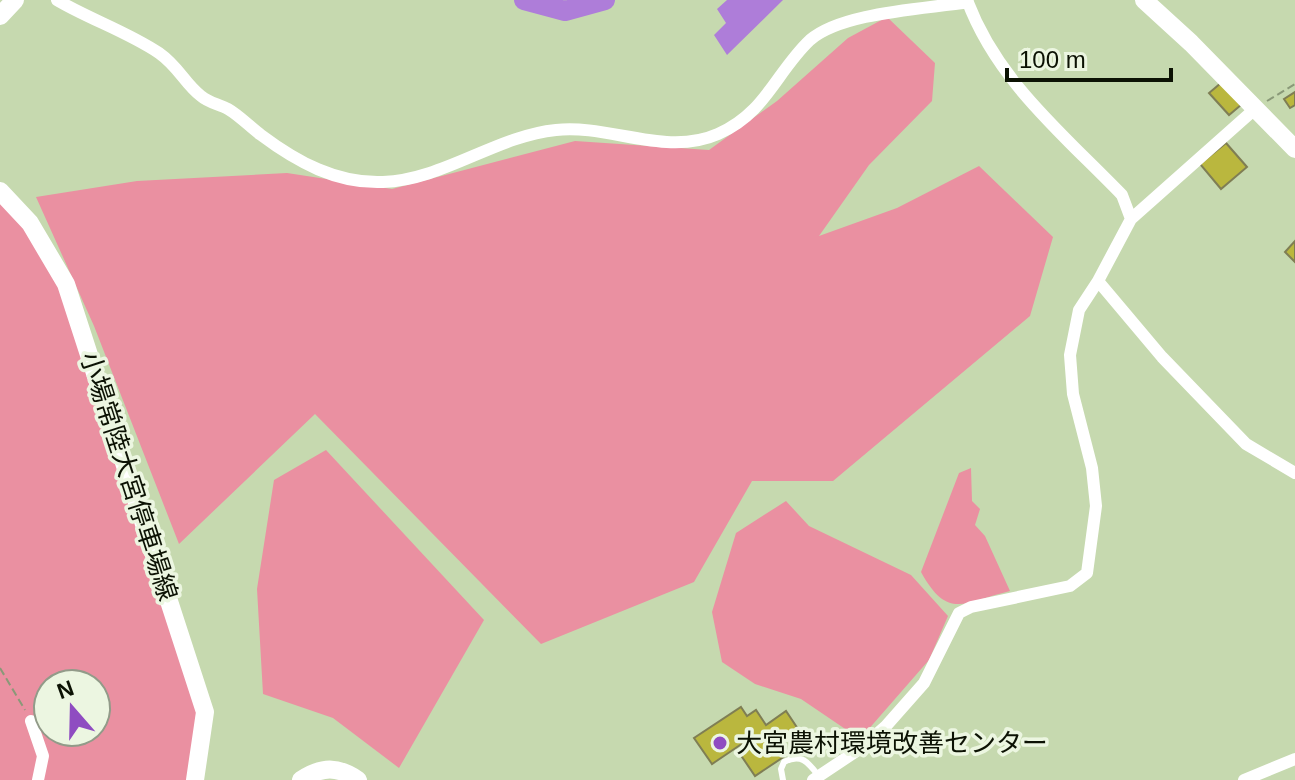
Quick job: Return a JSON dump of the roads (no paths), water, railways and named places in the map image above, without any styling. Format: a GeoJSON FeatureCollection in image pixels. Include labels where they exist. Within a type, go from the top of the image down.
{"type":"FeatureCollection","features":[{"type":"Feature","properties":{"kind":"main road"},"geometry":{"type":"LineString","coordinates":[[0,16],[15,0]]}},
{"type":"Feature","properties":{"kind":"main road"},"geometry":{"type":"LineString","coordinates":[[1144,0],[1295,149]]}},
{"type":"Feature","properties":{"kind":"main road","name":"小場常陸大宮停車場線"},"geometry":{"type":"LineString","coordinates":[[0,191],[30,223],[66,284],[205,712],[195,780]]}},
{"type":"Feature","properties":{"kind":"main road"},"geometry":{"type":"LineString","coordinates":[[301,780],[329,768],[342,769],[358,780]]}},
{"type":"Feature","properties":{"kind":"street"},"geometry":{"type":"LineString","coordinates":[[57,0],[156,51],[181,70],[199,95],[228,109],[287,155],[314,169],[354,180],[384,182],[416,177],[523,137],[558,129],[665,142],[718,134],[754,112],[810,41],[827,29],[858,20],[968,1],[986,45],[1003,71],[1122,195],[1131,219]]}},
{"type":"Feature","properties":{"kind":"street"},"geometry":{"type":"LineString","coordinates":[[815,778],[874,738],[924,683],[959,613],[971,607],[1070,586],[1087,573],[1096,506],[1092,468],[1073,394],[1070,355],[1079,310],[1131,219],[1256,108]]}},
{"type":"Feature","properties":{"kind":"street"},"geometry":{"type":"LineString","coordinates":[[1098,281],[1162,357],[1246,444],[1295,473]]}},
{"type":"Feature","properties":{"kind":"street"},"geometry":{"type":"LineString","coordinates":[[31,721],[43,756],[38,780]]}},
{"type":"Feature","properties":{"kind":"street"},"geometry":{"type":"LineString","coordinates":[[1244,780],[1295,759]]}},
{"type":"Feature","properties":{"kind":"lane"},"geometry":{"type":"LineString","coordinates":[[783,780],[781,769],[784,762],[795,758],[808,762],[815,778]]}},
{"type":"Feature","properties":{"kind":"waterway"},"geometry":{"type":"LineString","coordinates":[[524,0],[565,11],[605,0]]}},
{"type":"Feature","properties":{"kind":"place","name":"大宮農村環境改善センター"},"geometry":{"type":"Point","coordinates":[720,743]}}]}
